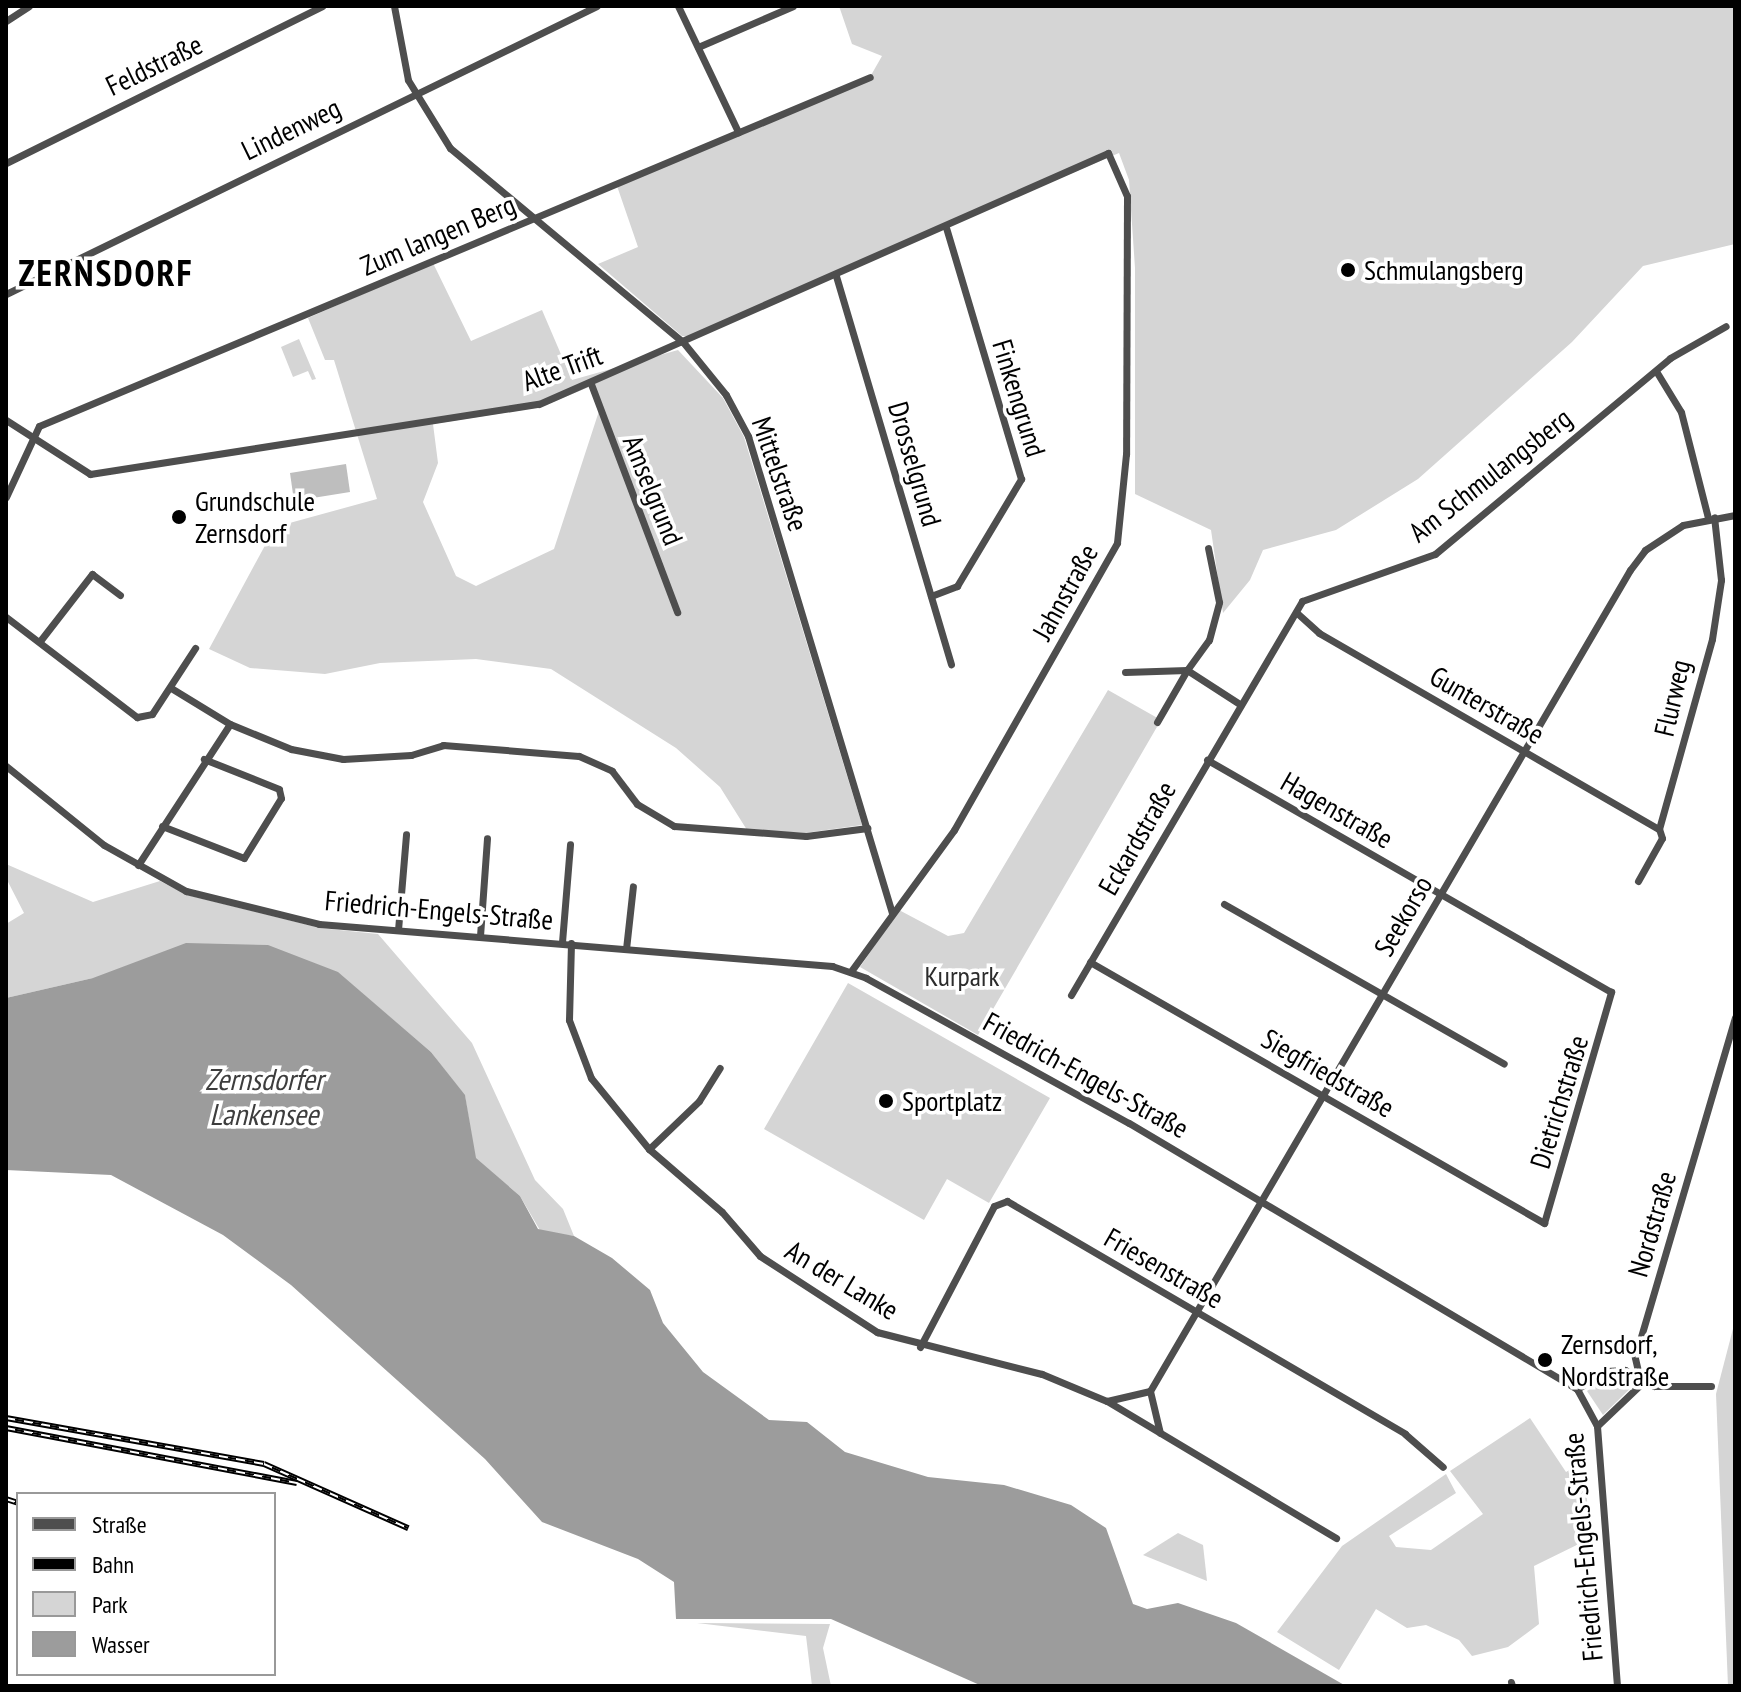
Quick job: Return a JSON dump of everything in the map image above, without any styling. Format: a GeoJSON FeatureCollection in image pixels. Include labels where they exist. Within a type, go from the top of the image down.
{"type":"FeatureCollection","features":[{"type":"Feature","properties":{"kind":"street"},"geometry":{"type":"LineString","coordinates":[[6,21],[29,6]]}},
{"type":"Feature","properties":{"kind":"street","name":"Feldstraße"},"geometry":{"type":"LineString","coordinates":[[6,163],[322,6]]}},
{"type":"Feature","properties":{"kind":"street","name":"Mittelstraße"},"geometry":{"type":"LineString","coordinates":[[394,6],[413,93],[429,124],[473,172],[536,217],[683,342],[726,395],[748,436],[892,914]]}},
{"type":"Feature","properties":{"kind":"street","name":"Lindenweg"},"geometry":{"type":"LineString","coordinates":[[6,294],[597,6]]}},
{"type":"Feature","properties":{"kind":"street"},"geometry":{"type":"LineString","coordinates":[[678,6],[738,132]]}},
{"type":"Feature","properties":{"kind":"street"},"geometry":{"type":"LineString","coordinates":[[698,47],[793,6]]}},
{"type":"Feature","properties":{"kind":"street","name":"Zum langen Berg"},"geometry":{"type":"LineString","coordinates":[[33,442],[39,426],[870,77]]}},
{"type":"Feature","properties":{"kind":"street","name":"Alte Trift"},"geometry":{"type":"LineString","coordinates":[[6,420],[33,442],[90,474],[539,404],[946,228],[1108,153]]}},
{"type":"Feature","properties":{"kind":"street","name":"Jahnstraße"},"geometry":{"type":"LineString","coordinates":[[892,914],[954,830],[1117,543],[1126,454],[1127,196],[1108,153]]}},
{"type":"Feature","properties":{"kind":"street","name":"Finkengrund"},"geometry":{"type":"LineString","coordinates":[[931,596],[957,586],[1021,479],[946,228]]}},
{"type":"Feature","properties":{"kind":"street","name":"Drosselgrund"},"geometry":{"type":"LineString","coordinates":[[836,276],[951,664]]}},
{"type":"Feature","properties":{"kind":"street","name":"Am Schmulangsberg"},"geometry":{"type":"LineString","coordinates":[[1280,642],[1309,596],[1435,554],[1656,371],[1726,326]]}},
{"type":"Feature","properties":{"kind":"street","name":"Flurweg"},"geometry":{"type":"LineString","coordinates":[[1638,881],[1662,838],[1659,829],[1712,639],[1721,580],[1711,517],[1681,412],[1656,371]]}},
{"type":"Feature","properties":{"kind":"street","name":"Amselgrund"},"geometry":{"type":"LineString","coordinates":[[591,384],[677,612]]}},
{"type":"Feature","properties":{"kind":"street"},"geometry":{"type":"LineString","coordinates":[[6,497],[33,442]]}},
{"type":"Feature","properties":{"kind":"street","name":"Seekorso"},"geometry":{"type":"LineString","coordinates":[[1150,1391],[1645,550],[1683,525],[1711,517],[1735,515]]}},
{"type":"Feature","properties":{"kind":"street"},"geometry":{"type":"LineString","coordinates":[[1157,722],[1219,615],[1208,548]]}},
{"type":"Feature","properties":{"kind":"street"},"geometry":{"type":"LineString","coordinates":[[40,641],[92,574],[120,595]]}},
{"type":"Feature","properties":{"kind":"street","name":"Gunterstraße"},"geometry":{"type":"LineString","coordinates":[[1297,613],[1319,633],[1659,829]]}},
{"type":"Feature","properties":{"kind":"street"},"geometry":{"type":"LineString","coordinates":[[6,617],[137,717],[152,714],[195,648]]}},
{"type":"Feature","properties":{"kind":"street","name":"Eckardstraße"},"geometry":{"type":"LineString","coordinates":[[1071,995],[1207,760],[1280,642]]}},
{"type":"Feature","properties":{"kind":"street"},"geometry":{"type":"LineString","coordinates":[[1125,672],[1187,670],[1241,705]]}},
{"type":"Feature","properties":{"kind":"street"},"geometry":{"type":"LineString","coordinates":[[171,688],[230,724],[291,749],[343,759],[411,755],[443,745],[579,756],[612,771],[637,804],[674,826],[806,836],[867,828]]}},
{"type":"Feature","properties":{"kind":"street"},"geometry":{"type":"LineString","coordinates":[[138,865],[204,759],[230,724]]}},
{"type":"Feature","properties":{"kind":"street"},"geometry":{"type":"LineString","coordinates":[[162,826],[244,858],[281,798],[279,789],[204,759]]}},
{"type":"Feature","properties":{"kind":"street","name":"Hagenstraße"},"geometry":{"type":"LineString","coordinates":[[1207,760],[1611,992]]}},
{"type":"Feature","properties":{"kind":"street","name":"Friedrich-Engels-Straße"},"geometry":{"type":"LineString","coordinates":[[6,766],[78,827],[186,891],[292,918],[398,930],[813,962],[851,971],[1263,1201],[1577,1389],[1597,1426],[1617,1686]]}},
{"type":"Feature","properties":{"kind":"street"},"geometry":{"type":"LineString","coordinates":[[398,930],[406,834]]}},
{"type":"Feature","properties":{"kind":"street"},"geometry":{"type":"LineString","coordinates":[[480,936],[487,838]]}},
{"type":"Feature","properties":{"kind":"street"},"geometry":{"type":"LineString","coordinates":[[562,942],[570,844]]}},
{"type":"Feature","properties":{"kind":"street"},"geometry":{"type":"LineString","coordinates":[[626,949],[633,886]]}},
{"type":"Feature","properties":{"kind":"street"},"geometry":{"type":"LineString","coordinates":[[1224,904],[1504,1064]]}},
{"type":"Feature","properties":{"kind":"street"},"geometry":{"type":"LineString","coordinates":[[851,971],[892,914]]}},
{"type":"Feature","properties":{"kind":"street","name":"An der Lanke"},"geometry":{"type":"LineString","coordinates":[[571,943],[567,1000],[577,1050],[607,1102],[649,1149],[722,1212],[760,1256],[877,1332],[920,1347],[1042,1374],[1107,1401],[1336,1538]]}},
{"type":"Feature","properties":{"kind":"street","name":"Siegfriedstraße"},"geometry":{"type":"LineString","coordinates":[[1090,962],[1544,1223]]}},
{"type":"Feature","properties":{"kind":"street","name":"Dietrichstraße"},"geometry":{"type":"LineString","coordinates":[[1544,1223],[1611,992]]}},
{"type":"Feature","properties":{"kind":"street","name":"Nordstraße"},"geometry":{"type":"LineString","coordinates":[[1639,1377],[1635,1357],[1735,1017]]}},
{"type":"Feature","properties":{"kind":"street"},"geometry":{"type":"LineString","coordinates":[[649,1149],[699,1101],[720,1068]]}},
{"type":"Feature","properties":{"kind":"street","name":"Friesenstraße"},"geometry":{"type":"LineString","coordinates":[[920,1347],[994,1206],[1007,1201],[1405,1434],[1443,1467]]}},
{"type":"Feature","properties":{"kind":"street"},"geometry":{"type":"LineString","coordinates":[[1577,1389],[1606,1371],[1639,1377],[1654,1386],[1711,1386]]}},
{"type":"Feature","properties":{"kind":"street"},"geometry":{"type":"LineString","coordinates":[[1597,1426],[1634,1394],[1639,1377]]}},
{"type":"Feature","properties":{"kind":"street"},"geometry":{"type":"LineString","coordinates":[[1107,1401],[1150,1391],[1160,1433]]}},
{"type":"Feature","properties":{"kind":"green space"},"geometry":{"type":"Polygon","coordinates":[[[839,6],[1735,6],[1735,244],[1643,266],[1572,342],[1418,479],[1336,530],[1263,550],[1250,580],[1223,613],[1211,530],[1135,494],[1135,268],[1129,180],[1119,153],[690,336],[682,336],[598,264],[638,247],[617,186],[870,77],[882,56],[852,44],[839,6]]]}},
{"type":"Feature","properties":{"kind":"green space"},"geometry":{"type":"Polygon","coordinates":[[[433,263],[471,341],[542,310],[572,380],[678,350],[723,398],[744,437],[862,825],[805,833],[747,830],[720,787],[676,748],[551,669],[476,659],[380,663],[325,674],[250,668],[209,649],[275,527],[377,499],[334,360],[325,360],[308,318],[433,263]],[[589,387],[541,407],[433,424],[438,463],[423,502],[456,576],[476,586],[554,549],[599,411],[589,387]]]}},
{"type":"Feature","properties":{"kind":"green space"},"geometry":{"type":"Polygon","coordinates":[[[299,339],[316,379],[312,380],[308,371],[293,377],[281,347],[299,339]]]}},
{"type":"Feature","properties":{"kind":"green space","name":"Kurpark"},"geometry":{"type":"Polygon","coordinates":[[[1108,690],[1161,720],[978,1035],[860,967],[899,910],[948,936],[964,933],[1108,690]]]}},
{"type":"Feature","properties":{"kind":"green space"},"geometry":{"type":"Polygon","coordinates":[[[6,864],[93,902],[160,881],[187,895],[320,928],[378,934],[472,1043],[535,1180],[563,1209],[574,1236],[541,1232],[520,1196],[475,1158],[465,1096],[431,1052],[337,972],[93,978],[6,998],[6,924],[24,913],[6,878],[6,864]]]}},
{"type":"Feature","properties":{"kind":"green space","name":"Sportplatz"},"geometry":{"type":"Polygon","coordinates":[[[848,983],[1050,1098],[989,1203],[947,1179],[924,1220],[764,1129],[848,983]]]}},
{"type":"Feature","properties":{"kind":"green space"},"geometry":{"type":"Polygon","coordinates":[[[1735,1321],[1735,1686],[1728,1686],[1716,1394],[1735,1321]]]}},
{"type":"Feature","properties":{"kind":"green space"},"geometry":{"type":"Polygon","coordinates":[[[1608,1376],[1631,1376],[1637,1382],[1603,1415],[1587,1391],[1608,1376]]]}},
{"type":"Feature","properties":{"kind":"green space"},"geometry":{"type":"Polygon","coordinates":[[[1530,1418],[1566,1472],[1583,1462],[1591,1538],[1534,1566],[1539,1624],[1508,1647],[1472,1656],[1459,1640],[1426,1625],[1407,1628],[1376,1609],[1339,1670],[1277,1632],[1342,1546],[1446,1474],[1456,1493],[1389,1536],[1396,1547],[1431,1550],[1483,1514],[1450,1471],[1530,1418]]]}},
{"type":"Feature","properties":{"kind":"green space"},"geometry":{"type":"Polygon","coordinates":[[[1178,1533],[1203,1545],[1207,1581],[1143,1555],[1178,1533]]]}},
{"type":"Feature","properties":{"kind":"green space"},"geometry":{"type":"Polygon","coordinates":[[[697,1623],[830,1624],[823,1648],[831,1686],[812,1686],[806,1636],[697,1623]]]}},
{"type":"Feature","properties":{"kind":"water","name":"Zernsdorfer Lankensee"},"geometry":{"type":"Polygon","coordinates":[[[186,943],[268,945],[338,972],[431,1052],[465,1095],[476,1158],[520,1196],[538,1229],[574,1236],[612,1258],[650,1290],[663,1323],[703,1372],[769,1420],[807,1422],[845,1452],[928,1477],[1004,1485],[1071,1505],[1106,1528],[1133,1604],[1147,1609],[1178,1603],[1236,1623],[1346,1686],[982,1686],[831,1619],[676,1619],[674,1582],[638,1559],[542,1522],[485,1459],[291,1285],[223,1235],[111,1175],[6,1170],[6,998],[93,978],[186,943]]]}},
{"type":"Feature","properties":{"kind":"building"},"geometry":{"type":"Polygon","coordinates":[[[346,464],[350,492],[294,501],[290,473],[346,464]]]}},
{"type":"Feature","properties":{"kind":"railway"},"geometry":{"type":"LineString","coordinates":[[6,1418],[264,1464],[408,1528]]}},
{"type":"Feature","properties":{"kind":"railway"},"geometry":{"type":"LineString","coordinates":[[6,1428],[297,1483]]}},
{"type":"Feature","properties":{"kind":"railway"},"geometry":{"type":"LineString","coordinates":[[6,1499],[16,1502]]}},
{"type":"Feature","properties":{"kind":"place","name":"Schmulangsberg"},"geometry":{"type":"Point","coordinates":[1348,270]}},
{"type":"Feature","properties":{"kind":"place","name":"Grundschule Zernsdorf"},"geometry":{"type":"Point","coordinates":[179,517]}},
{"type":"Feature","properties":{"kind":"place","name":"Sportplatz"},"geometry":{"type":"Point","coordinates":[886,1101]}},
{"type":"Feature","properties":{"kind":"place","name":"Zernsdorf, Nordstraße"},"geometry":{"type":"Point","coordinates":[1545,1360]}},
{"type":"Feature","properties":{"kind":"district","name":"ZERNSDORF"},"geometry":{"type":"Point","coordinates":[106,273]}}]}
